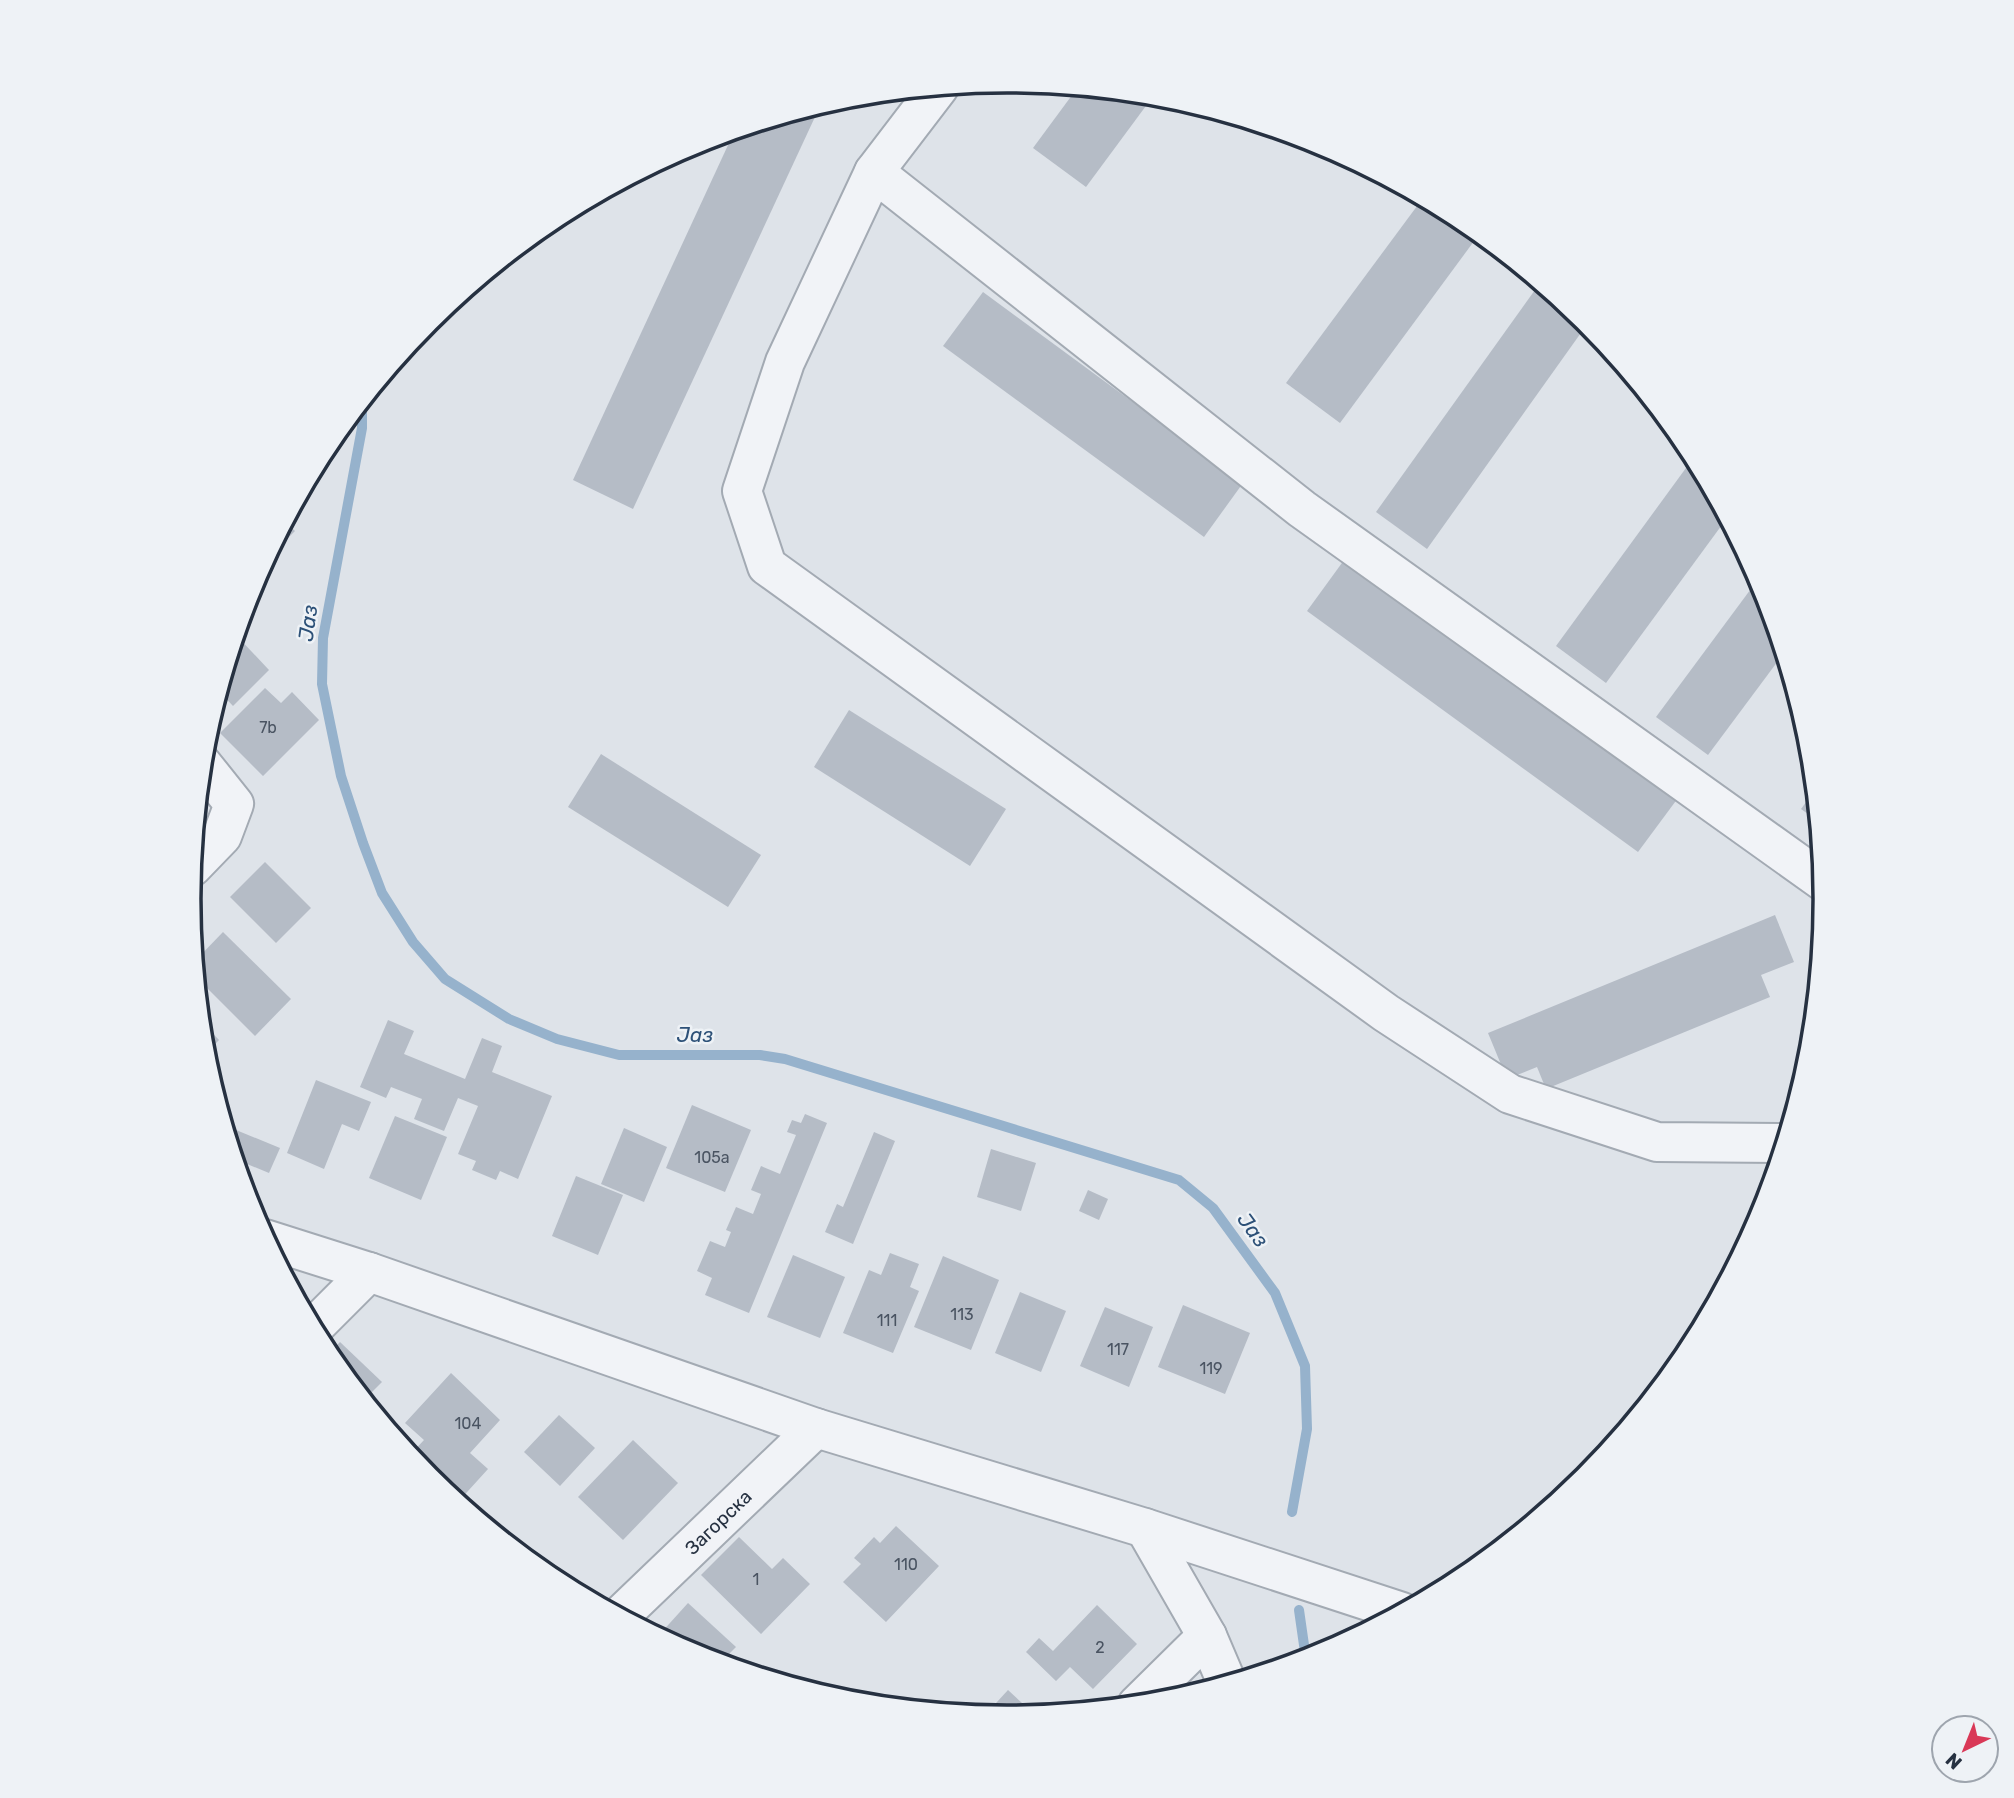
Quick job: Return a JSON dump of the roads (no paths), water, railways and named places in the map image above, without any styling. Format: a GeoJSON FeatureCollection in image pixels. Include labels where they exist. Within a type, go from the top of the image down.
{"type":"FeatureCollection","features":[{"type":"Feature","properties":{"kind":"street"},"geometry":{"type":"LineString","coordinates":[[932,97],[874,172],[785,362],[742,491],[767,566],[1386,1013],[1510,1094],[1657,1142],[1775,1143]]}},
{"type":"Feature","properties":{"kind":"street"},"geometry":{"type":"LineString","coordinates":[[874,172],[1302,509],[1813,874]]}},
{"type":"Feature","properties":{"kind":"street"},"geometry":{"type":"LineString","coordinates":[[202,857],[222,836],[234,804],[211,775]]}},
{"type":"Feature","properties":{"kind":"street"},"geometry":{"type":"LineString","coordinates":[[278,1243],[369,1272],[816,1428],[1145,1528],[1390,1608]]}},
{"type":"Feature","properties":{"kind":"street"},"geometry":{"type":"LineString","coordinates":[[321,1320],[369,1272]]}},
{"type":"Feature","properties":{"kind":"street","name":"Загорска"},"geometry":{"type":"LineString","coordinates":[[627,1609],[816,1428]]}},
{"type":"Feature","properties":{"kind":"street"},"geometry":{"type":"LineString","coordinates":[[1145,1528],[1207,1636],[1224,1676]]}},
{"type":"Feature","properties":{"kind":"street"},"geometry":{"type":"LineString","coordinates":[[1150,1692],[1207,1636]]}},
{"type":"Feature","properties":{"kind":"waterway","name":"Јаз"},"geometry":{"type":"LineString","coordinates":[[362,415],[362,428],[323,638],[322,684],[341,776],[363,843],[382,893],[413,942],[445,979],[509,1019],[557,1039],[619,1055],[760,1055],[785,1059],[1179,1180],[1213,1208],[1275,1293],[1305,1366],[1307,1429],[1292,1512]]}},
{"type":"Feature","properties":{"kind":"waterway","name":"Јаз"},"geometry":{"type":"LineString","coordinates":[[1299,1610],[1304,1648]]}}]}
